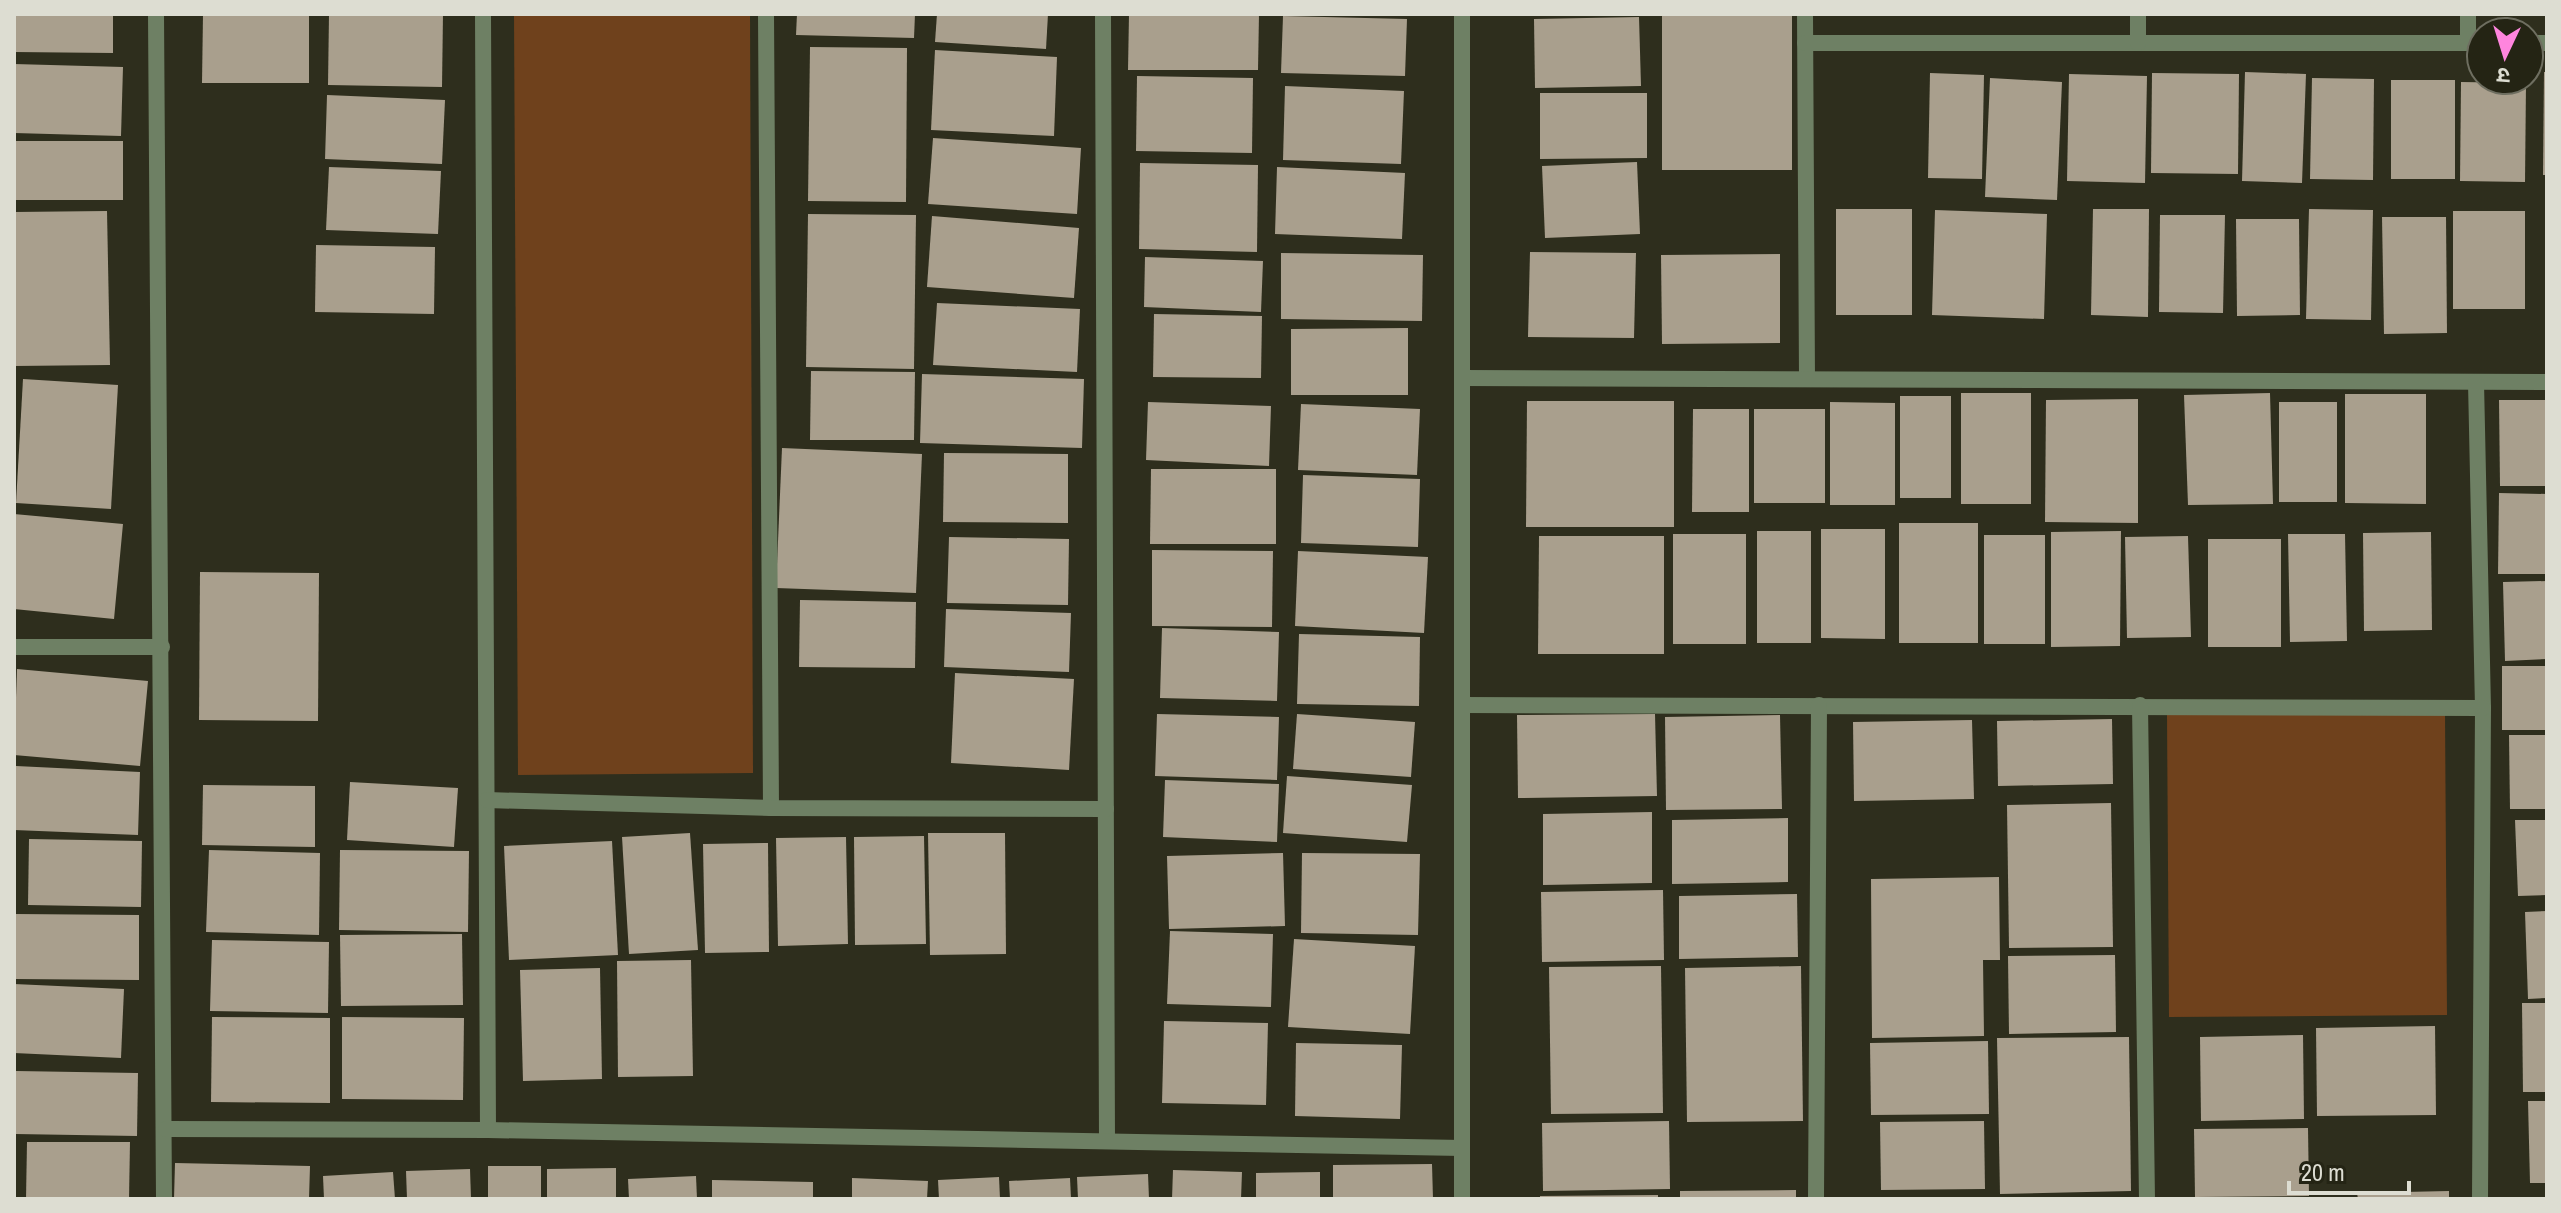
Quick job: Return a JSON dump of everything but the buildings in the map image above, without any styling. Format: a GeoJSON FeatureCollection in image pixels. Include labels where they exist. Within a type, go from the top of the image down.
{"type":"FeatureCollection","features":[{"type":"Feature","properties":{"kind":"street"},"geometry":{"type":"LineString","coordinates":[[156,14],[166,1129],[164,1199]]}},
{"type":"Feature","properties":{"kind":"street"},"geometry":{"type":"LineString","coordinates":[[483,14],[488,1130]]}},
{"type":"Feature","properties":{"kind":"street"},"geometry":{"type":"LineString","coordinates":[[766,14],[771,808]]}},
{"type":"Feature","properties":{"kind":"street"},"geometry":{"type":"LineString","coordinates":[[1103,14],[1107,1141]]}},
{"type":"Feature","properties":{"kind":"street"},"geometry":{"type":"LineString","coordinates":[[1462,14],[1462,1199]]}},
{"type":"Feature","properties":{"kind":"street"},"geometry":{"type":"LineString","coordinates":[[1805,14],[1807,379]]}},
{"type":"Feature","properties":{"kind":"street"},"geometry":{"type":"LineString","coordinates":[[2138,14],[2138,43]]}},
{"type":"Feature","properties":{"kind":"street"},"geometry":{"type":"LineString","coordinates":[[1805,43],[2465,43]]}},
{"type":"Feature","properties":{"kind":"street"},"geometry":{"type":"LineString","coordinates":[[1462,378],[2547,382]]}},
{"type":"Feature","properties":{"kind":"street"},"geometry":{"type":"LineString","coordinates":[[2476,382],[2483,708],[2480,1199]]}},
{"type":"Feature","properties":{"kind":"street"},"geometry":{"type":"LineString","coordinates":[[14,647],[162,647]]}},
{"type":"Feature","properties":{"kind":"street"},"geometry":{"type":"LineString","coordinates":[[1462,705],[2483,708]]}},
{"type":"Feature","properties":{"kind":"street"},"geometry":{"type":"LineString","coordinates":[[1816,1199],[1819,705]]}},
{"type":"Feature","properties":{"kind":"street"},"geometry":{"type":"LineString","coordinates":[[2140,705],[2147,1199]]}},
{"type":"Feature","properties":{"kind":"street"},"geometry":{"type":"LineString","coordinates":[[487,800],[771,808],[1106,809]]}},
{"type":"Feature","properties":{"kind":"street"},"geometry":{"type":"LineString","coordinates":[[166,1129],[488,1130],[1462,1148]]}},
{"type":"Feature","properties":{"kind":"shaded area"},"geometry":{"type":"Polygon","coordinates":[[[514,14],[750,14],[753,773],[518,775],[514,14]]]}},
{"type":"Feature","properties":{"kind":"shaded area"},"geometry":{"type":"Polygon","coordinates":[[[2445,713],[2447,1015],[2169,1017],[2167,715],[2445,713]]]}}]}
